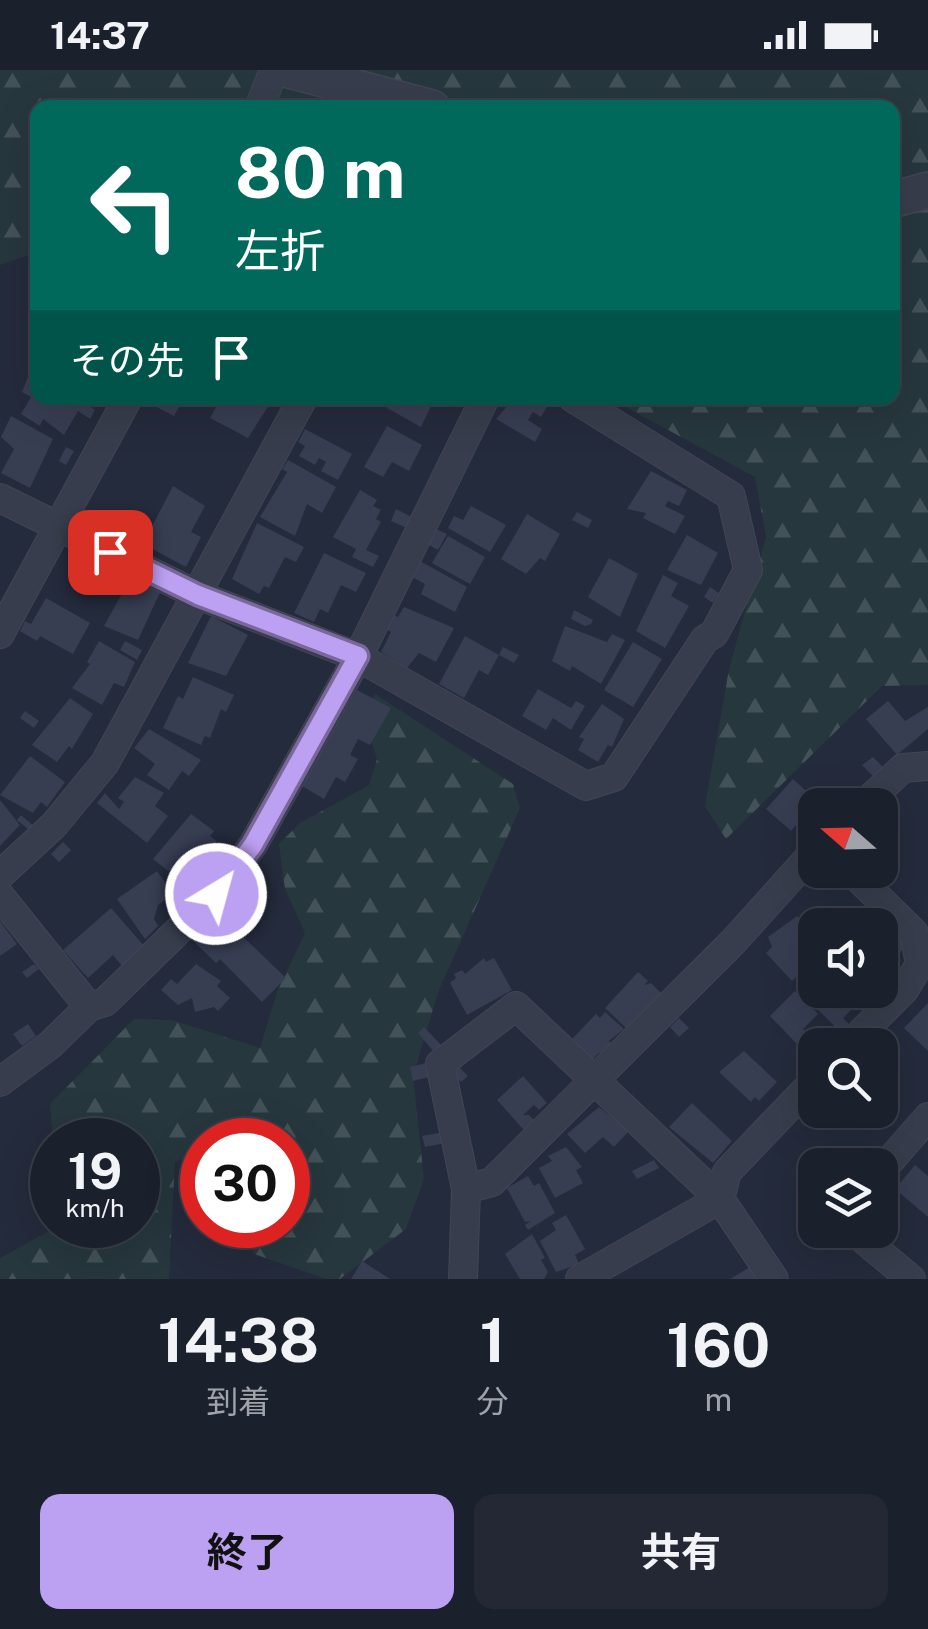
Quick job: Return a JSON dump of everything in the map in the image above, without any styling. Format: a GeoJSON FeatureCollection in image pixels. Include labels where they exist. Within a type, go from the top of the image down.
{"type":"FeatureCollection","features":[{"type":"Feature","properties":{"kind":"street"},"geometry":{"type":"LineString","coordinates":[[262,100],[274,70]]}},
{"type":"Feature","properties":{"kind":"street"},"geometry":{"type":"LineString","coordinates":[[289,70],[402,100]]}},
{"type":"Feature","properties":{"kind":"street"},"geometry":{"type":"LineString","coordinates":[[900,198],[928,190]]}},
{"type":"Feature","properties":{"kind":"street"},"geometry":{"type":"LineString","coordinates":[[0,634],[124,405]]}},
{"type":"Feature","properties":{"kind":"street"},"geometry":{"type":"LineString","coordinates":[[0,875],[54,824],[105,763],[299,405]]}},
{"type":"Feature","properties":{"kind":"street"},"geometry":{"type":"LineString","coordinates":[[0,1082],[50,1046],[89,1007],[105,1002],[216,894],[253,845],[358,656],[482,405]]}},
{"type":"Feature","properties":{"kind":"street"},"geometry":{"type":"LineString","coordinates":[[0,498],[198,595],[358,656],[586,786],[614,777],[705,639],[714,634],[748,570],[731,496],[585,405]]}},
{"type":"Feature","properties":{"kind":"street"},"geometry":{"type":"LineString","coordinates":[[881,788],[903,768],[928,766]]}},
{"type":"Feature","properties":{"kind":"street"},"geometry":{"type":"LineString","coordinates":[[466,1188],[492,1182],[732,943],[798,869]]}},
{"type":"Feature","properties":{"kind":"street"},"geometry":{"type":"LineString","coordinates":[[866,1028],[904,990],[920,964],[914,933],[868,888]]}},
{"type":"Feature","properties":{"kind":"street"},"geometry":{"type":"LineString","coordinates":[[0,896],[89,1007]]}},
{"type":"Feature","properties":{"kind":"street"},"geometry":{"type":"LineString","coordinates":[[463,1279],[466,1188],[440,1064],[516,1006],[720,1199],[774,1279]]}},
{"type":"Feature","properties":{"kind":"street"},"geometry":{"type":"LineString","coordinates":[[580,1279],[720,1199],[727,1172],[798,1098]]}},
{"type":"Feature","properties":{"kind":"street"},"geometry":{"type":"LineString","coordinates":[[898,1152],[928,1118]]}},
{"type":"Feature","properties":{"kind":"street"},"geometry":{"type":"LineString","coordinates":[[874,1248],[910,1279]]}},
{"type":"Feature","properties":{"kind":"green space"},"geometry":{"type":"Polygon","coordinates":[[[0,70],[928,70],[928,685],[882,686],[726,839],[705,806],[729,669],[766,537],[755,477],[622,405],[900,405],[900,100],[30,100],[30,254],[0,265],[0,70]]]}},
{"type":"Feature","properties":{"kind":"green space"},"geometry":{"type":"Polygon","coordinates":[[[375,694],[513,784],[520,808],[439,990],[413,1075],[424,1179],[406,1229],[340,1279],[326,1279],[254,1254],[251,1248],[310,1248],[310,1118],[180,1118],[169,1279],[0,1279],[0,1258],[30,1242],[30,1248],[160,1248],[160,1118],[51,1118],[50,1104],[134,1019],[172,1020],[260,1048],[277,992],[305,933],[285,889],[279,844],[300,823],[369,785],[377,759],[363,714],[375,694]]]}},
{"type":"Feature","properties":{"kind":"building"},"geometry":{"type":"Polygon","coordinates":[[[30,372],[30,396],[22,392],[30,372]]]}},
{"type":"Feature","properties":{"kind":"building"},"geometry":{"type":"Polygon","coordinates":[[[30,399],[30,405],[88,405],[95,410],[90,419],[78,411],[64,435],[43,419],[40,426],[21,414],[30,399]]]}},
{"type":"Feature","properties":{"kind":"building"},"geometry":{"type":"Polygon","coordinates":[[[153,405],[180,405],[174,416],[153,405]]]}},
{"type":"Feature","properties":{"kind":"building"},"geometry":{"type":"Polygon","coordinates":[[[217,405],[269,405],[248,438],[210,418],[217,405]]]}},
{"type":"Feature","properties":{"kind":"building"},"geometry":{"type":"Polygon","coordinates":[[[389,405],[432,405],[421,427],[387,408],[389,405]]]}},
{"type":"Feature","properties":{"kind":"building"},"geometry":{"type":"Polygon","coordinates":[[[508,405],[548,405],[541,417],[533,412],[528,420],[542,429],[535,442],[496,419],[508,405]]]}},
{"type":"Feature","properties":{"kind":"building"},"geometry":{"type":"Polygon","coordinates":[[[11,416],[53,439],[30,488],[1,473],[14,449],[1,437],[11,416]]]}},
{"type":"Feature","properties":{"kind":"building"},"geometry":{"type":"Polygon","coordinates":[[[387,426],[422,445],[409,471],[392,462],[383,477],[364,467],[387,426]]]}},
{"type":"Feature","properties":{"kind":"building"},"geometry":{"type":"Polygon","coordinates":[[[305,429],[352,454],[338,480],[321,471],[326,462],[319,458],[315,465],[299,456],[305,446],[298,442],[305,429]]]}},
{"type":"Feature","properties":{"kind":"building"},"geometry":{"type":"Polygon","coordinates":[[[66,447],[74,451],[66,465],[59,461],[66,447]]]}},
{"type":"Feature","properties":{"kind":"building"},"geometry":{"type":"Polygon","coordinates":[[[288,460],[336,487],[322,513],[307,504],[295,536],[260,517],[287,472],[282,469],[288,460]]]}},
{"type":"Feature","properties":{"kind":"building"},"geometry":{"type":"Polygon","coordinates":[[[651,471],[687,490],[679,506],[668,501],[665,506],[685,516],[675,534],[643,518],[646,513],[627,509],[651,471]]]}},
{"type":"Feature","properties":{"kind":"building"},"geometry":{"type":"Polygon","coordinates":[[[173,486],[205,506],[191,532],[201,537],[186,567],[143,544],[173,486]]]}},
{"type":"Feature","properties":{"kind":"building"},"geometry":{"type":"Polygon","coordinates":[[[360,490],[377,500],[373,506],[381,510],[376,519],[381,522],[366,550],[379,556],[373,567],[352,557],[356,549],[333,537],[360,490]]]}},
{"type":"Feature","properties":{"kind":"building"},"geometry":{"type":"Polygon","coordinates":[[[471,506],[506,525],[490,552],[448,528],[454,516],[463,520],[471,506]]]}},
{"type":"Feature","properties":{"kind":"building"},"geometry":{"type":"Polygon","coordinates":[[[396,509],[412,517],[407,528],[391,521],[396,509]]]}},
{"type":"Feature","properties":{"kind":"building"},"geometry":{"type":"Polygon","coordinates":[[[577,512],[592,520],[588,528],[572,520],[577,512]]]}},
{"type":"Feature","properties":{"kind":"building"},"geometry":{"type":"Polygon","coordinates":[[[527,514],[560,534],[545,561],[540,558],[526,574],[501,559],[527,514]]]}},
{"type":"Feature","properties":{"kind":"building"},"geometry":{"type":"Polygon","coordinates":[[[257,523],[304,547],[296,562],[285,557],[269,588],[264,586],[259,594],[232,579],[257,523]]]}},
{"type":"Feature","properties":{"kind":"building"},"geometry":{"type":"Polygon","coordinates":[[[434,528],[447,534],[438,550],[425,543],[434,528]]]}},
{"type":"Feature","properties":{"kind":"building"},"geometry":{"type":"Polygon","coordinates":[[[687,535],[718,553],[701,585],[667,570],[687,535]]]}},
{"type":"Feature","properties":{"kind":"building"},"geometry":{"type":"Polygon","coordinates":[[[448,536],[485,557],[470,584],[432,563],[448,536]]]}},
{"type":"Feature","properties":{"kind":"building"},"geometry":{"type":"Polygon","coordinates":[[[324,553],[366,573],[356,592],[341,585],[328,613],[320,609],[314,622],[294,613],[324,553]]]}},
{"type":"Feature","properties":{"kind":"building"},"geometry":{"type":"Polygon","coordinates":[[[609,558],[638,574],[620,617],[588,597],[609,558]]]}},
{"type":"Feature","properties":{"kind":"building"},"geometry":{"type":"Polygon","coordinates":[[[418,560],[467,587],[455,612],[421,594],[425,584],[410,576],[418,560]]]}},
{"type":"Feature","properties":{"kind":"building"},"geometry":{"type":"Polygon","coordinates":[[[129,569],[163,586],[138,640],[104,626],[125,588],[121,586],[129,569]]]}},
{"type":"Feature","properties":{"kind":"building"},"geometry":{"type":"Polygon","coordinates":[[[663,575],[678,583],[671,596],[689,606],[665,648],[636,631],[663,575]]]}},
{"type":"Feature","properties":{"kind":"building"},"geometry":{"type":"Polygon","coordinates":[[[710,587],[719,593],[713,603],[704,597],[710,587]]]}},
{"type":"Feature","properties":{"kind":"building"},"geometry":{"type":"Polygon","coordinates":[[[46,598],[90,623],[73,654],[40,636],[37,641],[20,631],[25,621],[31,624],[46,598]]]}},
{"type":"Feature","properties":{"kind":"building"},"geometry":{"type":"Polygon","coordinates":[[[404,607],[454,628],[436,662],[419,653],[407,668],[381,652],[391,632],[384,628],[392,614],[398,617],[404,607]]]}},
{"type":"Feature","properties":{"kind":"building"},"geometry":{"type":"Polygon","coordinates":[[[574,610],[593,620],[591,624],[585,626],[571,619],[574,610]]]}},
{"type":"Feature","properties":{"kind":"building"},"geometry":{"type":"Polygon","coordinates":[[[211,616],[248,635],[226,676],[188,663],[211,616]]]}},
{"type":"Feature","properties":{"kind":"building"},"geometry":{"type":"Polygon","coordinates":[[[565,626],[607,642],[612,634],[625,640],[601,684],[572,666],[570,671],[552,661],[565,626]]]}},
{"type":"Feature","properties":{"kind":"building"},"geometry":{"type":"Polygon","coordinates":[[[465,636],[499,655],[488,675],[479,670],[464,698],[439,684],[465,636]]]}},
{"type":"Feature","properties":{"kind":"building"},"geometry":{"type":"Polygon","coordinates":[[[99,641],[135,662],[124,687],[114,683],[102,705],[72,688],[90,664],[87,662],[99,641]]]}},
{"type":"Feature","properties":{"kind":"building"},"geometry":{"type":"Polygon","coordinates":[[[125,641],[142,650],[137,660],[120,650],[125,641]]]}},
{"type":"Feature","properties":{"kind":"building"},"geometry":{"type":"Polygon","coordinates":[[[633,642],[662,659],[633,707],[604,690],[633,642]]]}},
{"type":"Feature","properties":{"kind":"building"},"geometry":{"type":"Polygon","coordinates":[[[503,647],[519,655],[514,663],[499,655],[503,647]]]}},
{"type":"Feature","properties":{"kind":"building"},"geometry":{"type":"Polygon","coordinates":[[[193,677],[234,695],[226,712],[221,709],[210,738],[205,736],[201,745],[163,728],[178,696],[183,699],[193,677]]]}},
{"type":"Feature","properties":{"kind":"building"},"geometry":{"type":"Polygon","coordinates":[[[538,689],[571,708],[576,701],[585,706],[571,730],[553,718],[546,730],[522,716],[538,689]]]}},
{"type":"Feature","properties":{"kind":"building"},"geometry":{"type":"Polygon","coordinates":[[[357,690],[391,708],[370,745],[358,739],[350,755],[358,759],[345,782],[336,777],[324,799],[302,786],[357,690]]]}},
{"type":"Feature","properties":{"kind":"building"},"geometry":{"type":"Polygon","coordinates":[[[70,698],[93,714],[72,749],[69,746],[57,762],[32,745],[70,698]]]}},
{"type":"Feature","properties":{"kind":"building"},"geometry":{"type":"Polygon","coordinates":[[[888,701],[905,721],[928,707],[928,729],[897,755],[866,719],[888,701]]]}},
{"type":"Feature","properties":{"kind":"building"},"geometry":{"type":"Polygon","coordinates":[[[602,704],[624,719],[612,747],[608,745],[598,762],[578,750],[584,739],[579,737],[602,704]]]}},
{"type":"Feature","properties":{"kind":"building"},"geometry":{"type":"Polygon","coordinates":[[[25,711],[39,721],[34,728],[20,718],[25,711]]]}},
{"type":"Feature","properties":{"kind":"building"},"geometry":{"type":"Polygon","coordinates":[[[149,729],[201,760],[189,776],[182,771],[169,790],[147,775],[155,764],[134,748],[149,729]]]}},
{"type":"Feature","properties":{"kind":"building"},"geometry":{"type":"Polygon","coordinates":[[[30,756],[65,782],[47,807],[41,802],[33,813],[0,795],[30,756]]]}},
{"type":"Feature","properties":{"kind":"building"},"geometry":{"type":"Polygon","coordinates":[[[873,757],[884,768],[875,778],[862,765],[873,757]]]}},
{"type":"Feature","properties":{"kind":"building"},"geometry":{"type":"Polygon","coordinates":[[[135,777],[164,793],[155,806],[168,816],[147,843],[97,803],[105,793],[119,809],[124,802],[118,798],[135,777]]]}},
{"type":"Feature","properties":{"kind":"building"},"geometry":{"type":"Polygon","coordinates":[[[793,779],[803,788],[798,788],[798,823],[791,831],[766,809],[793,779]]]}},
{"type":"Feature","properties":{"kind":"building"},"geometry":{"type":"Polygon","coordinates":[[[0,800],[20,825],[0,846],[0,800]]]}},
{"type":"Feature","properties":{"kind":"building"},"geometry":{"type":"Polygon","coordinates":[[[191,814],[214,831],[210,836],[217,841],[182,882],[153,859],[191,814]]]}},
{"type":"Feature","properties":{"kind":"building"},"geometry":{"type":"Polygon","coordinates":[[[21,815],[36,828],[33,833],[17,820],[21,815]]]}},
{"type":"Feature","properties":{"kind":"building"},"geometry":{"type":"Polygon","coordinates":[[[63,842],[71,850],[59,862],[51,854],[63,842]]]}},
{"type":"Feature","properties":{"kind":"building"},"geometry":{"type":"Polygon","coordinates":[[[157,871],[173,894],[158,905],[154,919],[158,926],[145,939],[117,899],[157,871]]]}},
{"type":"Feature","properties":{"kind":"building"},"geometry":{"type":"Polygon","coordinates":[[[111,908],[144,946],[122,966],[113,955],[88,978],[63,950],[111,908]]]}},
{"type":"Feature","properties":{"kind":"building"},"geometry":{"type":"Polygon","coordinates":[[[798,917],[798,975],[792,981],[766,953],[772,947],[768,937],[798,917]]]}},
{"type":"Feature","properties":{"kind":"building"},"geometry":{"type":"Polygon","coordinates":[[[0,921],[17,944],[0,956],[0,921]]]}},
{"type":"Feature","properties":{"kind":"building"},"geometry":{"type":"Polygon","coordinates":[[[209,922],[229,941],[238,932],[286,978],[262,1002],[220,959],[216,963],[192,940],[209,922]]]}},
{"type":"Feature","properties":{"kind":"building"},"geometry":{"type":"Polygon","coordinates":[[[898,937],[906,946],[898,954],[898,937]]]}},
{"type":"Feature","properties":{"kind":"building"},"geometry":{"type":"Polygon","coordinates":[[[484,958],[486,962],[494,958],[512,990],[467,1015],[450,983],[456,978],[454,974],[462,970],[465,974],[484,958]]]}},
{"type":"Feature","properties":{"kind":"building"},"geometry":{"type":"Polygon","coordinates":[[[34,964],[39,969],[27,978],[22,972],[34,964]]]}},
{"type":"Feature","properties":{"kind":"building"},"geometry":{"type":"Polygon","coordinates":[[[196,964],[221,981],[217,986],[230,998],[218,1011],[214,1007],[195,1012],[192,998],[178,1005],[161,990],[171,979],[177,984],[196,964]]]}},
{"type":"Feature","properties":{"kind":"building"},"geometry":{"type":"Polygon","coordinates":[[[638,972],[648,981],[644,985],[651,983],[661,993],[627,1029],[605,1008],[638,972]]]}},
{"type":"Feature","properties":{"kind":"building"},"geometry":{"type":"Polygon","coordinates":[[[795,991],[798,1008],[812,1008],[818,1014],[804,1028],[798,1028],[798,1045],[770,1016],[795,991]]]}},
{"type":"Feature","properties":{"kind":"building"},"geometry":{"type":"Polygon","coordinates":[[[928,1003],[928,1051],[904,1028],[928,1003]]]}},
{"type":"Feature","properties":{"kind":"building"},"geometry":{"type":"Polygon","coordinates":[[[817,1008],[853,1008],[843,1018],[852,1027],[836,1028],[817,1008]]]}},
{"type":"Feature","properties":{"kind":"building"},"geometry":{"type":"Polygon","coordinates":[[[605,1012],[624,1029],[609,1041],[614,1046],[604,1057],[599,1053],[593,1059],[570,1041],[596,1014],[600,1018],[605,1012]]]}},
{"type":"Feature","properties":{"kind":"building"},"geometry":{"type":"Polygon","coordinates":[[[679,1018],[689,1028],[679,1037],[670,1027],[679,1018]]]}},
{"type":"Feature","properties":{"kind":"building"},"geometry":{"type":"Polygon","coordinates":[[[28,1024],[36,1036],[22,1046],[13,1034],[28,1024]]]}},
{"type":"Feature","properties":{"kind":"building"},"geometry":{"type":"Polygon","coordinates":[[[424,1027],[442,1046],[434,1052],[418,1033],[424,1027]]]}},
{"type":"Feature","properties":{"kind":"building"},"geometry":{"type":"Polygon","coordinates":[[[744,1051],[777,1082],[759,1101],[755,1097],[751,1102],[719,1072],[744,1051]]]}},
{"type":"Feature","properties":{"kind":"building"},"geometry":{"type":"Polygon","coordinates":[[[426,1063],[429,1077],[413,1081],[410,1067],[426,1063]]]}},
{"type":"Feature","properties":{"kind":"building"},"geometry":{"type":"Polygon","coordinates":[[[458,1066],[468,1076],[461,1082],[455,1076],[458,1066]]]}},
{"type":"Feature","properties":{"kind":"building"},"geometry":{"type":"Polygon","coordinates":[[[523,1076],[547,1103],[539,1110],[534,1105],[523,1115],[529,1115],[541,1127],[530,1137],[497,1100],[523,1076]]]}},
{"type":"Feature","properties":{"kind":"building"},"geometry":{"type":"Polygon","coordinates":[[[692,1103],[732,1141],[713,1163],[669,1127],[692,1103]]]}},
{"type":"Feature","properties":{"kind":"building"},"geometry":{"type":"Polygon","coordinates":[[[599,1107],[629,1131],[614,1147],[603,1137],[585,1153],[567,1134],[599,1107]]]}},
{"type":"Feature","properties":{"kind":"building"},"geometry":{"type":"Polygon","coordinates":[[[444,1132],[446,1143],[425,1147],[422,1136],[444,1132]]]}},
{"type":"Feature","properties":{"kind":"building"},"geometry":{"type":"Polygon","coordinates":[[[566,1147],[582,1167],[576,1170],[583,1183],[555,1198],[539,1168],[552,1161],[548,1156],[566,1147]]]}},
{"type":"Feature","properties":{"kind":"building"},"geometry":{"type":"Polygon","coordinates":[[[654,1160],[659,1168],[637,1179],[632,1171],[654,1160]]]}},
{"type":"Feature","properties":{"kind":"building"},"geometry":{"type":"Polygon","coordinates":[[[915,1165],[928,1176],[928,1217],[898,1192],[898,1185],[915,1165]]]}},
{"type":"Feature","properties":{"kind":"building"},"geometry":{"type":"Polygon","coordinates":[[[528,1176],[534,1186],[539,1183],[555,1213],[528,1230],[525,1225],[531,1221],[525,1222],[507,1188],[528,1176]]]}},
{"type":"Feature","properties":{"kind":"building"},"geometry":{"type":"Polygon","coordinates":[[[566,1215],[585,1249],[575,1255],[579,1264],[556,1272],[540,1241],[556,1230],[552,1223],[566,1215]]]}},
{"type":"Feature","properties":{"kind":"building"},"geometry":{"type":"Polygon","coordinates":[[[532,1234],[548,1272],[544,1279],[520,1279],[505,1254],[532,1234]]]}},
{"type":"Feature","properties":{"kind":"building"},"geometry":{"type":"Polygon","coordinates":[[[362,1261],[390,1279],[351,1279],[362,1261]]]}},
{"type":"Feature","properties":{"kind":"building"},"geometry":{"type":"Polygon","coordinates":[[[750,1267],[758,1279],[730,1279],[750,1267]]]}},
{"type":"Feature","properties":{"kind":"route"},"geometry":{"type":"LineString","coordinates":[[110,552],[198,595],[358,656],[253,845],[216,894]]}}]}
